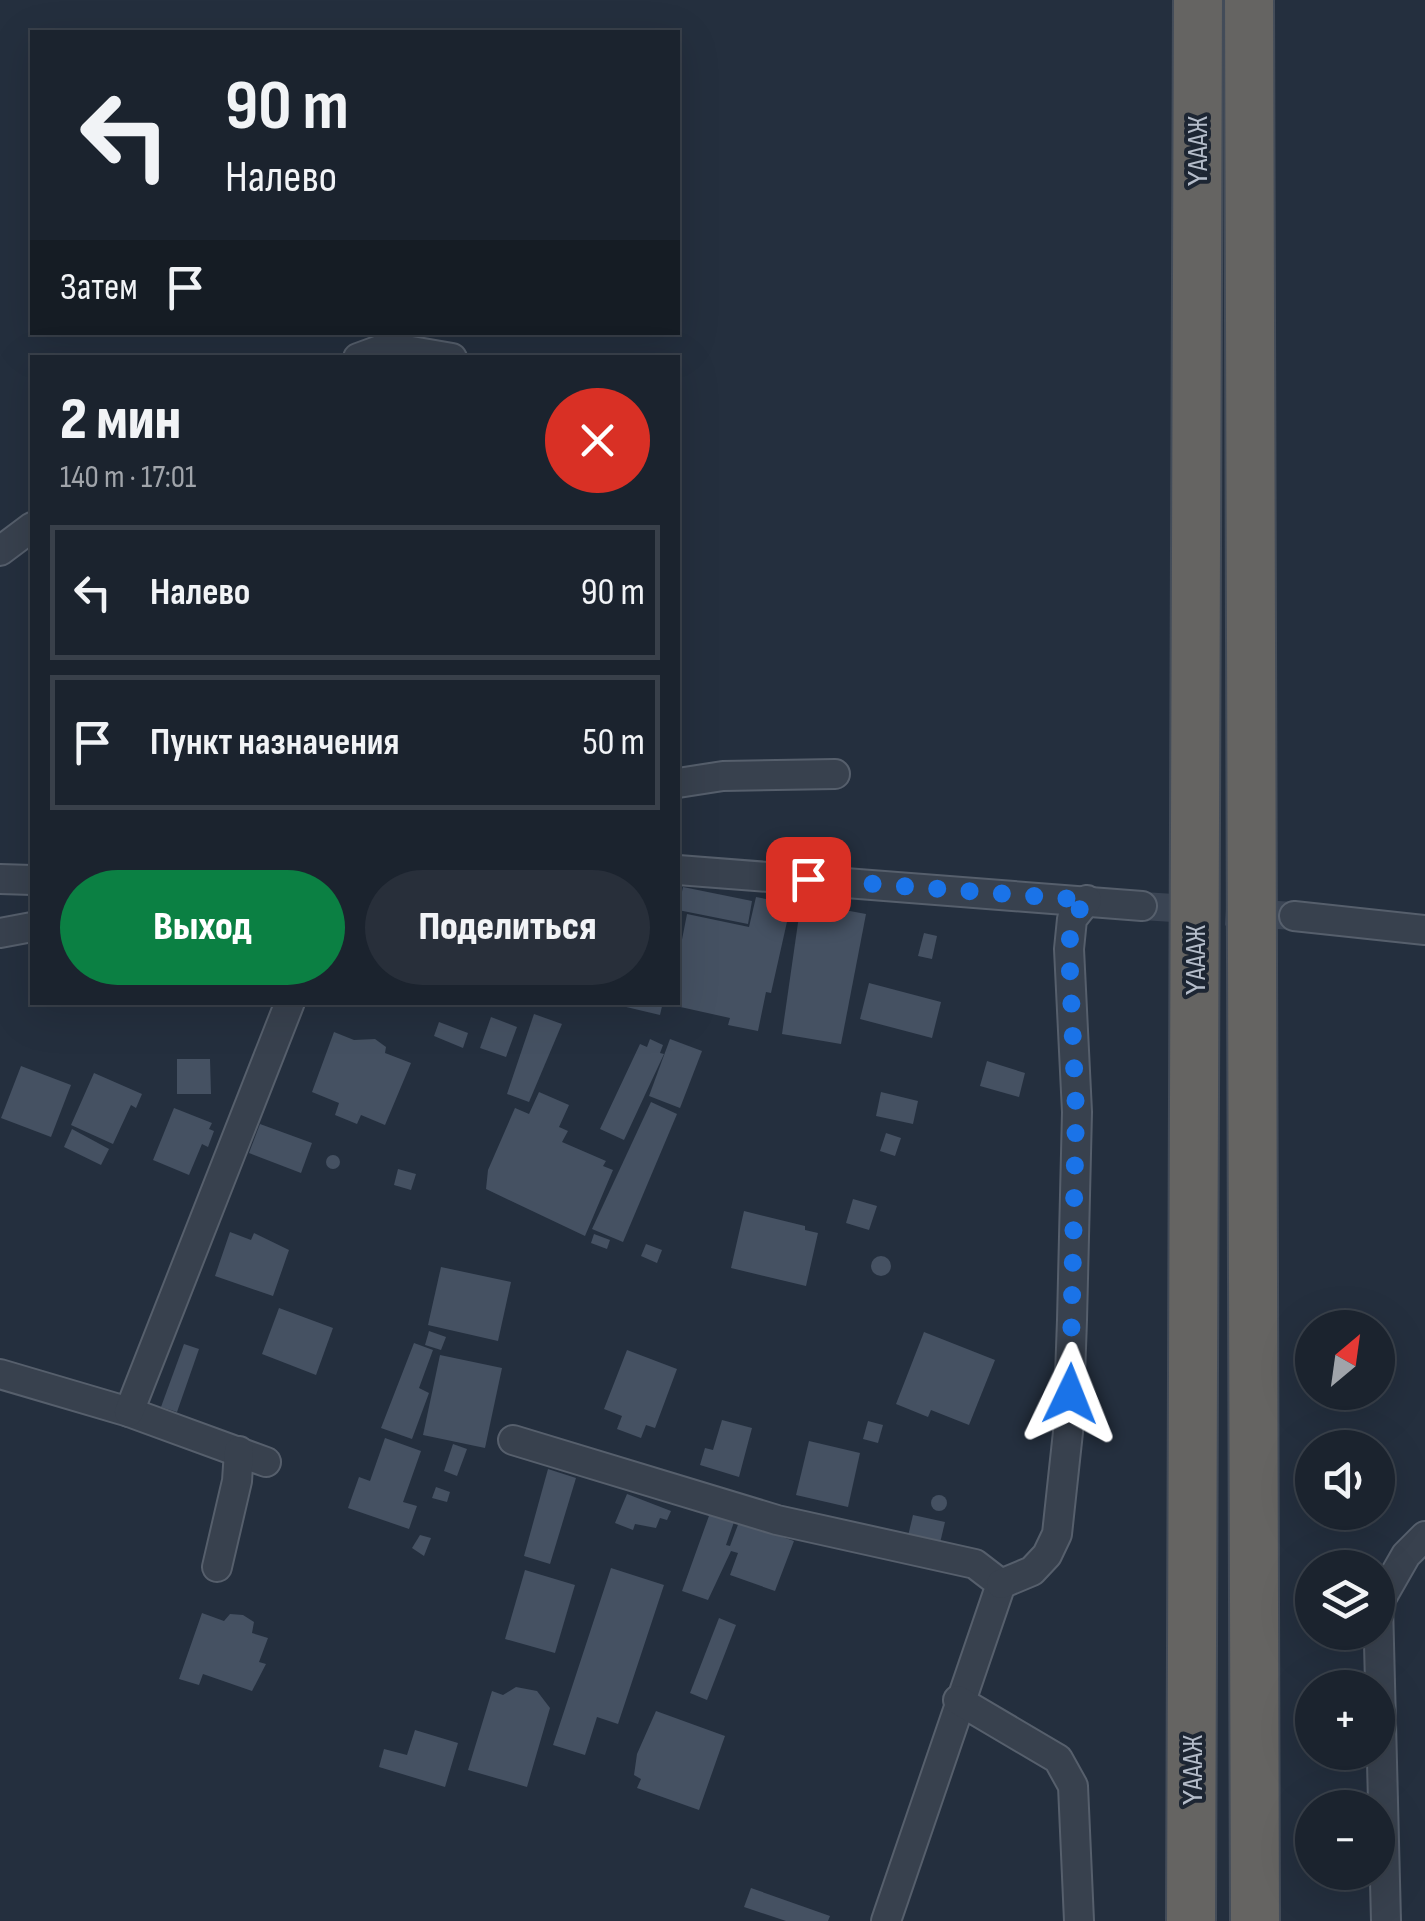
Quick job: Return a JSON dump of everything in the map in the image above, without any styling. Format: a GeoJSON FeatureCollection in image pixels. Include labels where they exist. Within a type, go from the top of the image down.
{"type":"FeatureCollection","features":[{"type":"Feature","properties":{"kind":"highway","name":"ҮАААЖ"},"geometry":{"type":"LineString","coordinates":[[1191,1921],[1198,0]]}},
{"type":"Feature","properties":{"kind":"highway","name":"ҮАААЖ"},"geometry":{"type":"LineString","coordinates":[[1249,0],[1255,1921]]}},
{"type":"Feature","properties":{"kind":"street"},"geometry":{"type":"LineString","coordinates":[[366,355],[388,347],[435,355]]}},
{"type":"Feature","properties":{"kind":"street"},"geometry":{"type":"LineString","coordinates":[[0,551],[30,528]]}},
{"type":"Feature","properties":{"kind":"street"},"geometry":{"type":"LineString","coordinates":[[680,782],[723,776],[835,774]]}},
{"type":"Feature","properties":{"kind":"street"},"geometry":{"type":"LineString","coordinates":[[680,870],[1142,906]]}},
{"type":"Feature","properties":{"kind":"street"},"geometry":{"type":"LineString","coordinates":[[0,880],[30,880]]}},
{"type":"Feature","properties":{"kind":"street"},"geometry":{"type":"LineString","coordinates":[[886,1921],[1000,1584],[1040,1564],[1057,1534],[1068,1432],[1072,1320],[1076,1112],[1069,948],[1072,919],[1087,900]]}},
{"type":"Feature","properties":{"kind":"street"},"geometry":{"type":"LineString","coordinates":[[1294,916],[1425,930]]}},
{"type":"Feature","properties":{"kind":"street"},"geometry":{"type":"LineString","coordinates":[[0,933],[30,927]]}},
{"type":"Feature","properties":{"kind":"street"},"geometry":{"type":"LineString","coordinates":[[129,1412],[289,1005]]}},
{"type":"Feature","properties":{"kind":"street"},"geometry":{"type":"LineString","coordinates":[[0,1374],[129,1412],[266,1462]]}},
{"type":"Feature","properties":{"kind":"street"},"geometry":{"type":"LineString","coordinates":[[514,1440],[777,1520],[975,1564],[1000,1584]]}},
{"type":"Feature","properties":{"kind":"street"},"geometry":{"type":"LineString","coordinates":[[217,1566],[237,1481],[239,1452]]}},
{"type":"Feature","properties":{"kind":"street"},"geometry":{"type":"LineString","coordinates":[[1386,1921],[1378,1604],[1406,1555],[1425,1536]]}},
{"type":"Feature","properties":{"kind":"street"},"geometry":{"type":"LineString","coordinates":[[958,1700],[1058,1758],[1073,1786],[1078,1921]]}},
{"type":"Feature","properties":{"kind":"building"},"geometry":{"type":"Polygon","coordinates":[[[683,887],[752,901],[748,924],[680,910],[683,887]]]}},
{"type":"Feature","properties":{"kind":"building"},"geometry":{"type":"Polygon","coordinates":[[[756,897],[791,904],[771,993],[766,992],[758,1031],[728,1025],[730,1018],[672,1005],[680,1005],[680,950],[687,914],[749,927],[756,897]]]}},
{"type":"Feature","properties":{"kind":"building"},"geometry":{"type":"Polygon","coordinates":[[[801,902],[866,914],[841,1044],[782,1034],[801,902]]]}},
{"type":"Feature","properties":{"kind":"building"},"geometry":{"type":"Polygon","coordinates":[[[924,933],[937,936],[932,959],[918,956],[924,933]]]}},
{"type":"Feature","properties":{"kind":"building"},"geometry":{"type":"Polygon","coordinates":[[[869,983],[941,1002],[932,1038],[860,1019],[869,983]]]}},
{"type":"Feature","properties":{"kind":"building"},"geometry":{"type":"Polygon","coordinates":[[[618,1005],[662,1005],[660,1015],[618,1005]]]}},
{"type":"Feature","properties":{"kind":"building"},"geometry":{"type":"Polygon","coordinates":[[[534,1014],[562,1024],[529,1102],[507,1094],[534,1014]]]}},
{"type":"Feature","properties":{"kind":"building"},"geometry":{"type":"Polygon","coordinates":[[[491,1017],[517,1027],[506,1057],[480,1048],[491,1017]]]}},
{"type":"Feature","properties":{"kind":"building"},"geometry":{"type":"Polygon","coordinates":[[[439,1022],[468,1033],[463,1048],[434,1036],[439,1022]]]}},
{"type":"Feature","properties":{"kind":"building"},"geometry":{"type":"Polygon","coordinates":[[[334,1032],[354,1040],[375,1039],[386,1047],[385,1053],[411,1063],[385,1125],[361,1115],[357,1124],[335,1115],[339,1103],[312,1092],[334,1032]]]}},
{"type":"Feature","properties":{"kind":"building"},"geometry":{"type":"Polygon","coordinates":[[[650,1039],[663,1045],[660,1053],[664,1054],[624,1140],[600,1129],[640,1044],[647,1047],[650,1039]]]}},
{"type":"Feature","properties":{"kind":"building"},"geometry":{"type":"Polygon","coordinates":[[[670,1039],[702,1051],[680,1108],[649,1096],[670,1039]]]}},
{"type":"Feature","properties":{"kind":"building"},"geometry":{"type":"Polygon","coordinates":[[[177,1059],[210,1059],[211,1094],[177,1094],[177,1059]]]}},
{"type":"Feature","properties":{"kind":"building"},"geometry":{"type":"Polygon","coordinates":[[[987,1061],[1025,1073],[1019,1097],[980,1086],[987,1061]]]}},
{"type":"Feature","properties":{"kind":"building"},"geometry":{"type":"Polygon","coordinates":[[[21,1066],[71,1085],[51,1137],[1,1118],[21,1066]]]}},
{"type":"Feature","properties":{"kind":"building"},"geometry":{"type":"Polygon","coordinates":[[[94,1073],[142,1094],[136,1108],[131,1105],[113,1144],[71,1125],[94,1073]]]}},
{"type":"Feature","properties":{"kind":"building"},"geometry":{"type":"Polygon","coordinates":[[[539,1092],[569,1105],[559,1127],[568,1131],[562,1142],[606,1161],[603,1166],[613,1170],[585,1236],[486,1189],[488,1170],[515,1108],[529,1114],[539,1092]]]}},
{"type":"Feature","properties":{"kind":"building"},"geometry":{"type":"Polygon","coordinates":[[[881,1092],[918,1101],[913,1124],[876,1116],[881,1092]]]}},
{"type":"Feature","properties":{"kind":"building"},"geometry":{"type":"Polygon","coordinates":[[[651,1102],[677,1114],[623,1242],[592,1229],[651,1102]]]}},
{"type":"Feature","properties":{"kind":"building"},"geometry":{"type":"Polygon","coordinates":[[[174,1108],[212,1123],[209,1129],[214,1131],[208,1147],[202,1144],[189,1175],[153,1160],[174,1108]]]}},
{"type":"Feature","properties":{"kind":"building"},"geometry":{"type":"Polygon","coordinates":[[[260,1124],[312,1143],[301,1173],[249,1153],[260,1124]]]}},
{"type":"Feature","properties":{"kind":"building"},"geometry":{"type":"Polygon","coordinates":[[[72,1129],[109,1149],[101,1165],[64,1147],[72,1129]]]}},
{"type":"Feature","properties":{"kind":"building"},"geometry":{"type":"Polygon","coordinates":[[[886,1133],[901,1138],[895,1156],[880,1151],[886,1133]]]}},
{"type":"Feature","properties":{"kind":"building"},"geometry":{"type":"Polygon","coordinates":[[[333,1155],[340,1162],[333,1169],[326,1162],[333,1155]]]}},
{"type":"Feature","properties":{"kind":"building"},"geometry":{"type":"Polygon","coordinates":[[[398,1169],[416,1174],[411,1190],[394,1185],[398,1169]]]}},
{"type":"Feature","properties":{"kind":"building"},"geometry":{"type":"Polygon","coordinates":[[[853,1199],[877,1206],[869,1230],[846,1223],[853,1199]]]}},
{"type":"Feature","properties":{"kind":"building"},"geometry":{"type":"Polygon","coordinates":[[[744,1211],[805,1226],[805,1230],[818,1233],[806,1286],[731,1268],[744,1211]]]}},
{"type":"Feature","properties":{"kind":"building"},"geometry":{"type":"Polygon","coordinates":[[[230,1232],[251,1240],[254,1233],[289,1250],[273,1296],[215,1276],[230,1232]]]}},
{"type":"Feature","properties":{"kind":"building"},"geometry":{"type":"Polygon","coordinates":[[[594,1234],[610,1240],[607,1249],[591,1243],[594,1234]]]}},
{"type":"Feature","properties":{"kind":"building"},"geometry":{"type":"Polygon","coordinates":[[[646,1244],[662,1250],[657,1263],[641,1256],[646,1244]]]}},
{"type":"Feature","properties":{"kind":"building"},"geometry":{"type":"Polygon","coordinates":[[[881,1256],[891,1266],[881,1276],[871,1266],[881,1256]]]}},
{"type":"Feature","properties":{"kind":"building"},"geometry":{"type":"Polygon","coordinates":[[[441,1267],[511,1282],[498,1341],[428,1325],[441,1267]]]}},
{"type":"Feature","properties":{"kind":"building"},"geometry":{"type":"Polygon","coordinates":[[[279,1308],[333,1328],[316,1375],[262,1354],[279,1308]]]}},
{"type":"Feature","properties":{"kind":"building"},"geometry":{"type":"Polygon","coordinates":[[[429,1331],[446,1337],[441,1350],[425,1345],[429,1331]]]}},
{"type":"Feature","properties":{"kind":"building"},"geometry":{"type":"Polygon","coordinates":[[[924,1332],[995,1360],[969,1425],[931,1410],[928,1417],[896,1404],[924,1332]]]}},
{"type":"Feature","properties":{"kind":"building"},"geometry":{"type":"Polygon","coordinates":[[[414,1343],[433,1350],[419,1388],[429,1393],[412,1439],[381,1428],[414,1343]]]}},
{"type":"Feature","properties":{"kind":"building"},"geometry":{"type":"Polygon","coordinates":[[[184,1344],[199,1349],[177,1412],[161,1407],[184,1344]]]}},
{"type":"Feature","properties":{"kind":"building"},"geometry":{"type":"Polygon","coordinates":[[[627,1350],[677,1369],[655,1428],[646,1425],[641,1438],[617,1429],[622,1416],[604,1409],[627,1350]]]}},
{"type":"Feature","properties":{"kind":"building"},"geometry":{"type":"Polygon","coordinates":[[[440,1355],[502,1368],[485,1448],[423,1435],[440,1355]]]}},
{"type":"Feature","properties":{"kind":"building"},"geometry":{"type":"Polygon","coordinates":[[[722,1420],[752,1428],[739,1477],[700,1465],[705,1448],[713,1450],[722,1420]]]}},
{"type":"Feature","properties":{"kind":"building"},"geometry":{"type":"Polygon","coordinates":[[[868,1421],[883,1425],[878,1443],[863,1439],[868,1421]]]}},
{"type":"Feature","properties":{"kind":"building"},"geometry":{"type":"Polygon","coordinates":[[[385,1438],[421,1451],[403,1502],[417,1506],[409,1529],[348,1508],[359,1477],[370,1481],[385,1438]]]}},
{"type":"Feature","properties":{"kind":"building"},"geometry":{"type":"Polygon","coordinates":[[[809,1441],[860,1453],[848,1507],[796,1495],[809,1441]]]}},
{"type":"Feature","properties":{"kind":"building"},"geometry":{"type":"Polygon","coordinates":[[[453,1444],[467,1449],[457,1476],[444,1471],[453,1444]]]}},
{"type":"Feature","properties":{"kind":"building"},"geometry":{"type":"Polygon","coordinates":[[[548,1469],[576,1478],[550,1564],[524,1556],[548,1469]]]}},
{"type":"Feature","properties":{"kind":"building"},"geometry":{"type":"Polygon","coordinates":[[[436,1487],[450,1492],[447,1502],[432,1498],[436,1487]]]}},
{"type":"Feature","properties":{"kind":"building"},"geometry":{"type":"Polygon","coordinates":[[[627,1494],[671,1511],[667,1520],[660,1518],[656,1528],[635,1524],[633,1530],[615,1523],[627,1494]]]}},
{"type":"Feature","properties":{"kind":"building"},"geometry":{"type":"Polygon","coordinates":[[[939,1495],[947,1503],[939,1511],[931,1503],[939,1495]]]}},
{"type":"Feature","properties":{"kind":"building"},"geometry":{"type":"Polygon","coordinates":[[[710,1513],[734,1522],[726,1545],[730,1546],[739,1522],[794,1541],[775,1591],[730,1575],[738,1553],[731,1551],[708,1600],[682,1591],[710,1513]]]}},
{"type":"Feature","properties":{"kind":"building"},"geometry":{"type":"Polygon","coordinates":[[[913,1515],[945,1522],[940,1543],[908,1536],[913,1515]]]}},
{"type":"Feature","properties":{"kind":"building"},"geometry":{"type":"Polygon","coordinates":[[[420,1535],[431,1538],[424,1556],[412,1548],[420,1535]]]}},
{"type":"Feature","properties":{"kind":"building"},"geometry":{"type":"Polygon","coordinates":[[[611,1568],[664,1585],[618,1724],[597,1717],[585,1755],[553,1745],[611,1568]]]}},
{"type":"Feature","properties":{"kind":"building"},"geometry":{"type":"Polygon","coordinates":[[[525,1570],[575,1585],[555,1653],[505,1639],[525,1570]]]}},
{"type":"Feature","properties":{"kind":"building"},"geometry":{"type":"Polygon","coordinates":[[[202,1613],[224,1621],[230,1614],[243,1615],[254,1622],[252,1633],[268,1638],[259,1662],[266,1664],[252,1691],[203,1674],[199,1685],[179,1679],[202,1613]]]}},
{"type":"Feature","properties":{"kind":"building"},"geometry":{"type":"Polygon","coordinates":[[[719,1618],[736,1625],[707,1700],[690,1693],[719,1618]]]}},
{"type":"Feature","properties":{"kind":"building"},"geometry":{"type":"Polygon","coordinates":[[[516,1687],[537,1691],[550,1708],[527,1787],[468,1770],[492,1691],[503,1695],[516,1687]]]}},
{"type":"Feature","properties":{"kind":"building"},"geometry":{"type":"Polygon","coordinates":[[[656,1711],[725,1736],[699,1810],[637,1788],[641,1779],[634,1775],[637,1754],[656,1711]]]}},
{"type":"Feature","properties":{"kind":"building"},"geometry":{"type":"Polygon","coordinates":[[[415,1730],[458,1743],[445,1787],[379,1767],[384,1749],[407,1755],[415,1730]]]}},
{"type":"Feature","properties":{"kind":"building"},"geometry":{"type":"Polygon","coordinates":[[[751,1888],[830,1916],[828,1921],[786,1921],[744,1907],[751,1888]]]}},
{"type":"Feature","properties":{"kind":"tunnel"},"geometry":{"type":"LineString","coordinates":[[1142,906],[1294,916]]}},
{"type":"Feature","properties":{"kind":"route"},"geometry":{"type":"LineString","coordinates":[[808,879],[1087,900],[1072,919],[1069,948],[1076,1112],[1070,1394]]}}]}
